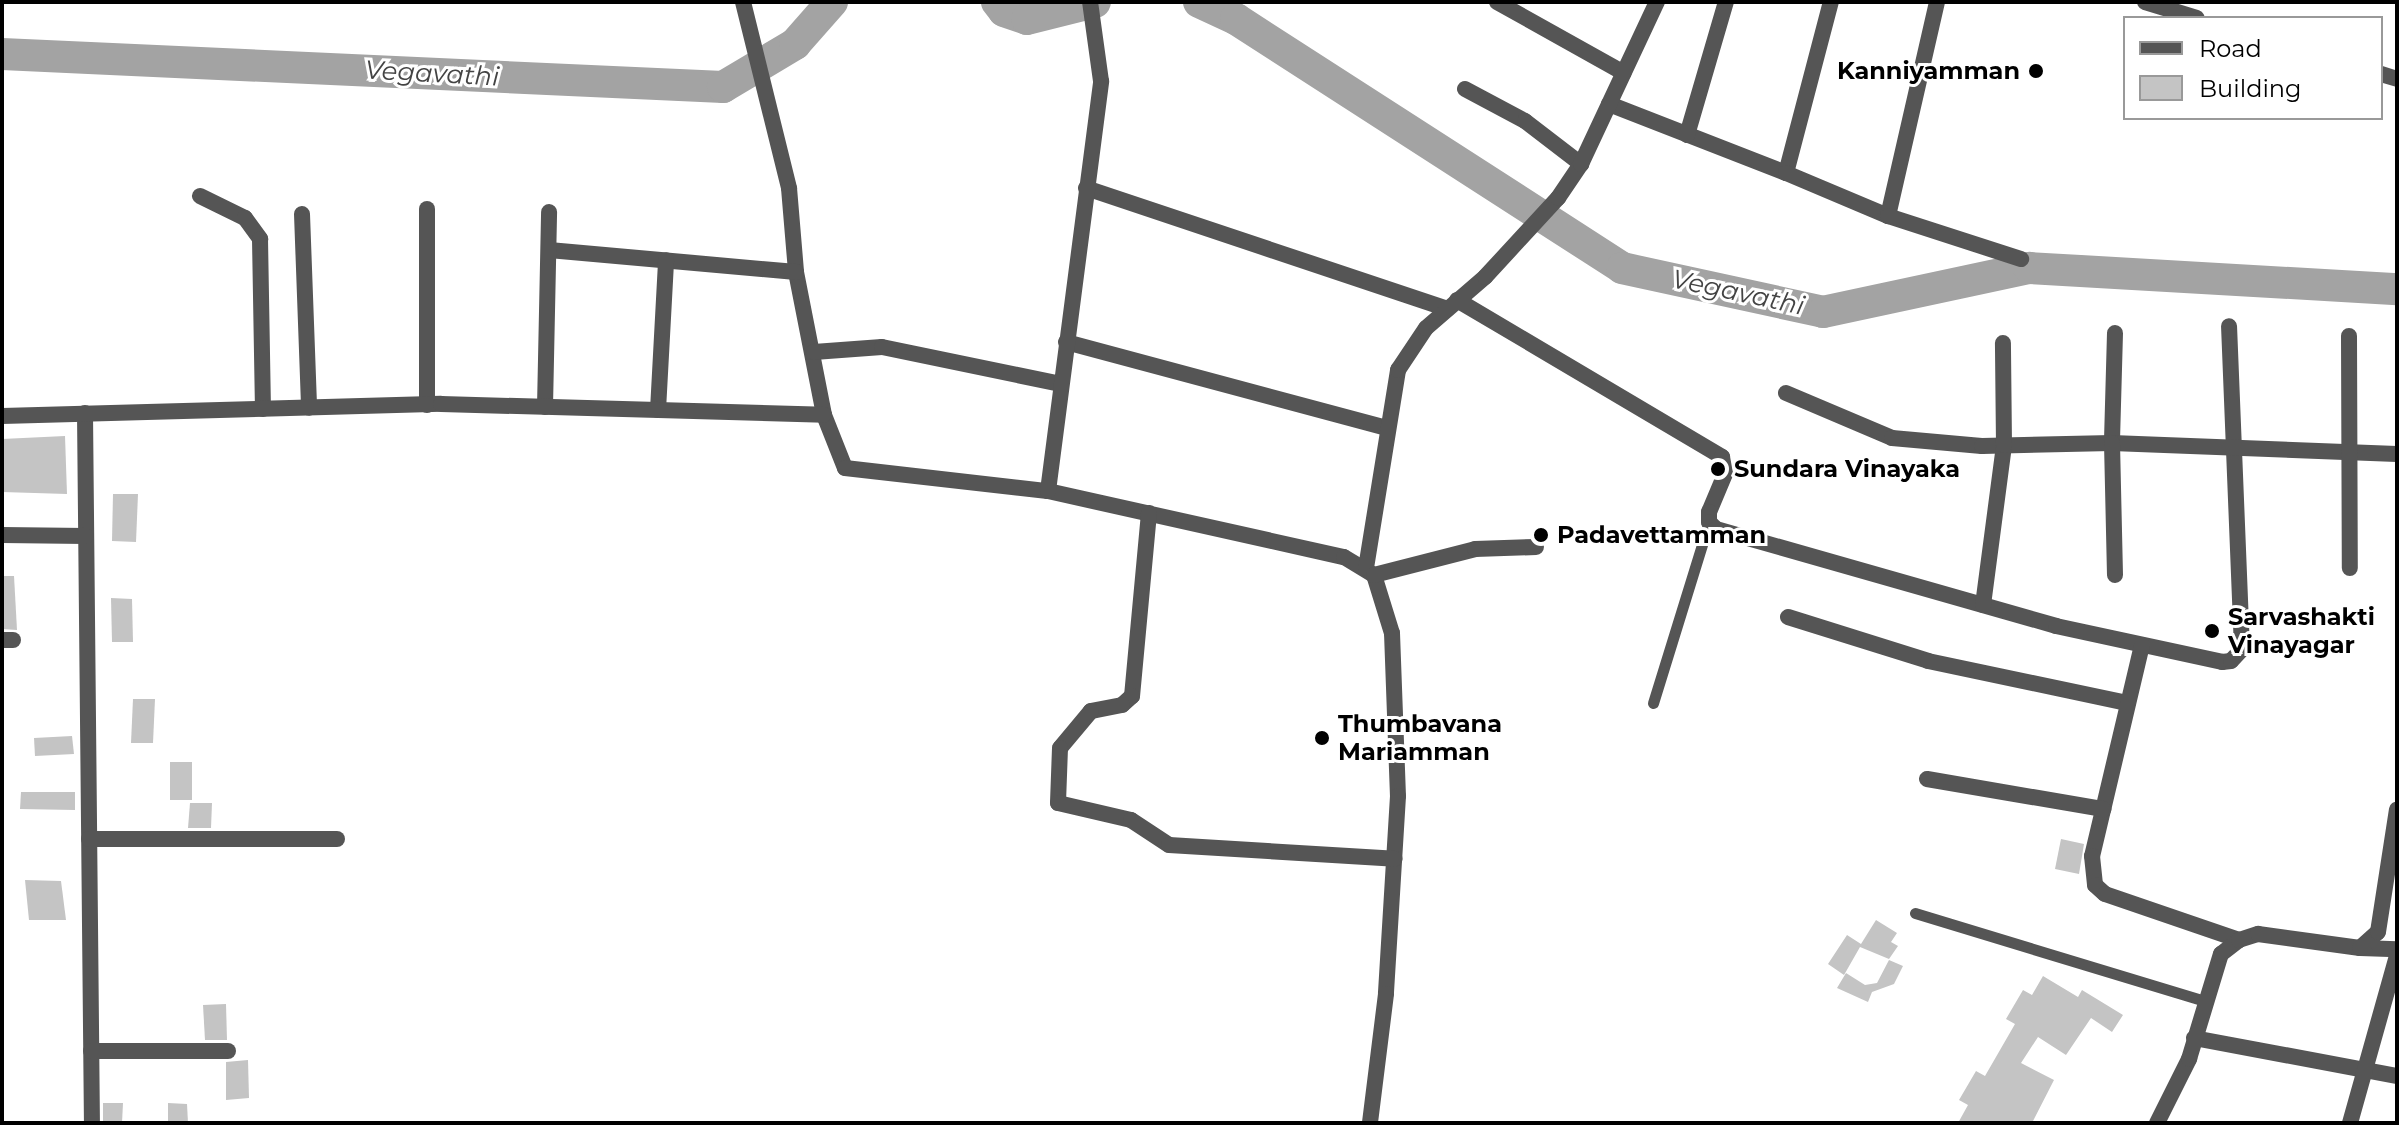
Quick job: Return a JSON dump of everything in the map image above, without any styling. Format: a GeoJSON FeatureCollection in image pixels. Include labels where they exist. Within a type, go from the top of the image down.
{"type":"FeatureCollection","features":[{"type":"Feature","properties":{"kind":"street"},"geometry":{"type":"LineString","coordinates":[[743,2],[789,188],[796,272],[824,415],[834,450],[852,471],[1048,491],[1344,557],[1370,571],[1475,549],[1536,547]]}},
{"type":"Feature","properties":{"kind":"street"},"geometry":{"type":"LineString","coordinates":[[1048,491],[1102,64],[1090,2]]}},
{"type":"Feature","properties":{"kind":"street"},"geometry":{"type":"LineString","coordinates":[[1497,2],[1624,73]]}},
{"type":"Feature","properties":{"kind":"street"},"geometry":{"type":"LineString","coordinates":[[1370,1123],[1398,796],[1392,633],[1370,571],[1398,370],[1426,328],[1485,277],[1558,198],[1581,164],[1657,2]]}},
{"type":"Feature","properties":{"kind":"street"},"geometry":{"type":"LineString","coordinates":[[1687,135],[1726,2]]}},
{"type":"Feature","properties":{"kind":"street"},"geometry":{"type":"LineString","coordinates":[[1786,173],[1831,2]]}},
{"type":"Feature","properties":{"kind":"street"},"geometry":{"type":"LineString","coordinates":[[1888,216],[1937,2]]}},
{"type":"Feature","properties":{"kind":"street"},"geometry":{"type":"LineString","coordinates":[[2145,2],[2190,16]]}},
{"type":"Feature","properties":{"kind":"street"},"geometry":{"type":"LineString","coordinates":[[1465,89],[1525,121],[1581,164]]}},
{"type":"Feature","properties":{"kind":"street"},"geometry":{"type":"LineString","coordinates":[[1609,104],[1888,216],[2021,259]]}},
{"type":"Feature","properties":{"kind":"street"},"geometry":{"type":"LineString","coordinates":[[1086,188],[1452,304],[1722,457],[1725,474],[1709,522],[1716,529],[1983,605],[2222,662],[2231,661],[2242,649],[2229,326]]}},
{"type":"Feature","properties":{"kind":"street"},"geometry":{"type":"LineString","coordinates":[[200,196],[245,218],[260,239],[263,409]]}},
{"type":"Feature","properties":{"kind":"street"},"geometry":{"type":"LineString","coordinates":[[427,209],[427,405]]}},
{"type":"Feature","properties":{"kind":"street"},"geometry":{"type":"LineString","coordinates":[[545,407],[549,212]]}},
{"type":"Feature","properties":{"kind":"street"},"geometry":{"type":"LineString","coordinates":[[302,214],[309,408]]}},
{"type":"Feature","properties":{"kind":"street"},"geometry":{"type":"LineString","coordinates":[[549,250],[796,272]]}},
{"type":"Feature","properties":{"kind":"street"},"geometry":{"type":"LineString","coordinates":[[658,410],[666,260]]}},
{"type":"Feature","properties":{"kind":"street"},"geometry":{"type":"LineString","coordinates":[[2115,333],[2112,443],[2115,575]]}},
{"type":"Feature","properties":{"kind":"street"},"geometry":{"type":"LineString","coordinates":[[2349,336],[2350,568]]}},
{"type":"Feature","properties":{"kind":"street"},"geometry":{"type":"LineString","coordinates":[[1066,342],[1388,428]]}},
{"type":"Feature","properties":{"kind":"street"},"geometry":{"type":"LineString","coordinates":[[1983,605],[2004,445],[2003,343]]}},
{"type":"Feature","properties":{"kind":"street"},"geometry":{"type":"LineString","coordinates":[[814,352],[882,347],[1060,384]]}},
{"type":"Feature","properties":{"kind":"street"},"geometry":{"type":"LineString","coordinates":[[1786,393],[1892,438],[2004,445],[2232,445],[2397,454]]}},
{"type":"Feature","properties":{"kind":"street"},"geometry":{"type":"LineString","coordinates":[[2,416],[427,405],[824,415]]}},
{"type":"Feature","properties":{"kind":"street"},"geometry":{"type":"LineString","coordinates":[[85,413],[92,1123]]}},
{"type":"Feature","properties":{"kind":"street"},"geometry":{"type":"LineString","coordinates":[[1149,513],[1132,696],[1122,705],[1091,711],[1060,748],[1058,803],[1131,820],[1169,845],[1395,859]]}},
{"type":"Feature","properties":{"kind":"street"},"geometry":{"type":"LineString","coordinates":[[2,535],[86,536]]}},
{"type":"Feature","properties":{"kind":"street"},"geometry":{"type":"LineString","coordinates":[[1788,617],[1928,661],[2128,703]]}},
{"type":"Feature","properties":{"kind":"street"},"geometry":{"type":"LineString","coordinates":[[2142,645],[2092,856],[2095,885],[2105,894],[2239,940]]}},
{"type":"Feature","properties":{"kind":"street"},"geometry":{"type":"LineString","coordinates":[[1927,779],[2103,809]]}},
{"type":"Feature","properties":{"kind":"street"},"geometry":{"type":"LineString","coordinates":[[2360,948],[2378,932],[2397,809]]}},
{"type":"Feature","properties":{"kind":"street"},"geometry":{"type":"LineString","coordinates":[[89,839],[337,839]]}},
{"type":"Feature","properties":{"kind":"street"},"geometry":{"type":"LineString","coordinates":[[2157,1123],[2194,1038],[2221,954],[2239,940],[2258,934],[2360,948],[2397,949]]}},
{"type":"Feature","properties":{"kind":"street"},"geometry":{"type":"LineString","coordinates":[[2350,1123],[2397,956]]}},
{"type":"Feature","properties":{"kind":"street"},"geometry":{"type":"LineString","coordinates":[[2194,1038],[2397,1076]]}},
{"type":"Feature","properties":{"kind":"street"},"geometry":{"type":"LineString","coordinates":[[91,1051],[228,1051]]}},
{"type":"Feature","properties":{"kind":"lane"},"geometry":{"type":"LineString","coordinates":[[1653,703],[1709,522]]}},
{"type":"Feature","properties":{"kind":"lane"},"geometry":{"type":"LineString","coordinates":[[1915,913],[2205,1001]]}},
{"type":"Feature","properties":{"kind":"building"},"geometry":{"type":"Polygon","coordinates":[[[65,436],[67,494],[2,492],[2,439],[65,436]]]}},
{"type":"Feature","properties":{"kind":"building"},"geometry":{"type":"Polygon","coordinates":[[[113,494],[138,494],[136,542],[112,541],[113,494]]]}},
{"type":"Feature","properties":{"kind":"building"},"geometry":{"type":"Polygon","coordinates":[[[2,576],[14,576],[17,630],[2,629],[2,576]]]}},
{"type":"Feature","properties":{"kind":"building"},"geometry":{"type":"Polygon","coordinates":[[[111,598],[132,599],[133,642],[112,642],[111,598]]]}},
{"type":"Feature","properties":{"kind":"building"},"geometry":{"type":"Polygon","coordinates":[[[133,699],[155,699],[153,743],[131,743],[133,699]]]}},
{"type":"Feature","properties":{"kind":"building"},"geometry":{"type":"Polygon","coordinates":[[[72,736],[74,754],[35,756],[34,738],[72,736]]]}},
{"type":"Feature","properties":{"kind":"building"},"geometry":{"type":"Polygon","coordinates":[[[170,762],[192,762],[192,800],[170,800],[170,762]]]}},
{"type":"Feature","properties":{"kind":"building"},"geometry":{"type":"Polygon","coordinates":[[[21,792],[75,792],[75,810],[20,809],[21,792]]]}},
{"type":"Feature","properties":{"kind":"building"},"geometry":{"type":"Polygon","coordinates":[[[190,803],[212,803],[211,828],[188,828],[190,803]]]}},
{"type":"Feature","properties":{"kind":"building"},"geometry":{"type":"Polygon","coordinates":[[[2061,839],[2084,844],[2079,874],[2055,869],[2061,839]]]}},
{"type":"Feature","properties":{"kind":"building"},"geometry":{"type":"Polygon","coordinates":[[[25,880],[61,881],[66,920],[29,920],[25,880]]]}},
{"type":"Feature","properties":{"kind":"building"},"geometry":{"type":"Polygon","coordinates":[[[1876,920],[1897,933],[1891,942],[1898,946],[1889,959],[1860,947],[1844,975],[1828,964],[1847,935],[1861,944],[1876,920]]]}},
{"type":"Feature","properties":{"kind":"building"},"geometry":{"type":"Polygon","coordinates":[[[1889,960],[1903,966],[1894,984],[1872,992],[1868,1002],[1837,988],[1846,973],[1865,985],[1877,983],[1889,960]]]}},
{"type":"Feature","properties":{"kind":"building"},"geometry":{"type":"Polygon","coordinates":[[[2043,976],[2078,997],[2082,990],[2123,1015],[2112,1032],[2091,1018],[2066,1055],[2038,1037],[2021,1063],[2054,1080],[2032,1123],[1958,1123],[1968,1105],[1959,1100],[1976,1071],[1985,1076],[2015,1024],[2006,1019],[2023,990],[2032,995],[2043,976]]]}},
{"type":"Feature","properties":{"kind":"building"},"geometry":{"type":"Polygon","coordinates":[[[226,1004],[227,1040],[205,1040],[203,1005],[226,1004]]]}},
{"type":"Feature","properties":{"kind":"building"},"geometry":{"type":"Polygon","coordinates":[[[248,1060],[249,1098],[226,1100],[226,1062],[248,1060]]]}},
{"type":"Feature","properties":{"kind":"building"},"geometry":{"type":"Polygon","coordinates":[[[103,1103],[123,1103],[122,1123],[103,1123],[103,1103]]]}},
{"type":"Feature","properties":{"kind":"building"},"geometry":{"type":"Polygon","coordinates":[[[168,1103],[187,1104],[188,1123],[168,1123],[168,1103]]]}},
{"type":"Feature","properties":{"kind":"waterway","name":"Vegavathi"},"geometry":{"type":"LineString","coordinates":[[2,54],[723,87],[795,44],[832,2]]}},
{"type":"Feature","properties":{"kind":"waterway","name":"Vegavathi"},"geometry":{"type":"LineString","coordinates":[[997,2],[1004,11],[1027,19],[1095,2]]}},
{"type":"Feature","properties":{"kind":"waterway","name":"Vegavathi"},"geometry":{"type":"LineString","coordinates":[[1199,2],[1236,19],[1622,268],[1823,312],[2029,268],[2397,289]]}},
{"type":"Feature","properties":{"kind":"place","name":"Kanniyamman"},"geometry":{"type":"Point","coordinates":[2036,71]}},
{"type":"Feature","properties":{"kind":"place","name":"Sundara Vinayaka"},"geometry":{"type":"Point","coordinates":[1718,469]}},
{"type":"Feature","properties":{"kind":"place","name":"Padavettamman"},"geometry":{"type":"Point","coordinates":[1541,535]}},
{"type":"Feature","properties":{"kind":"place","name":"Sarvashakti Vinayagar"},"geometry":{"type":"Point","coordinates":[2212,631]}},
{"type":"Feature","properties":{"kind":"place","name":"Thumbavana Mariamman"},"geometry":{"type":"Point","coordinates":[1322,738]}}]}
